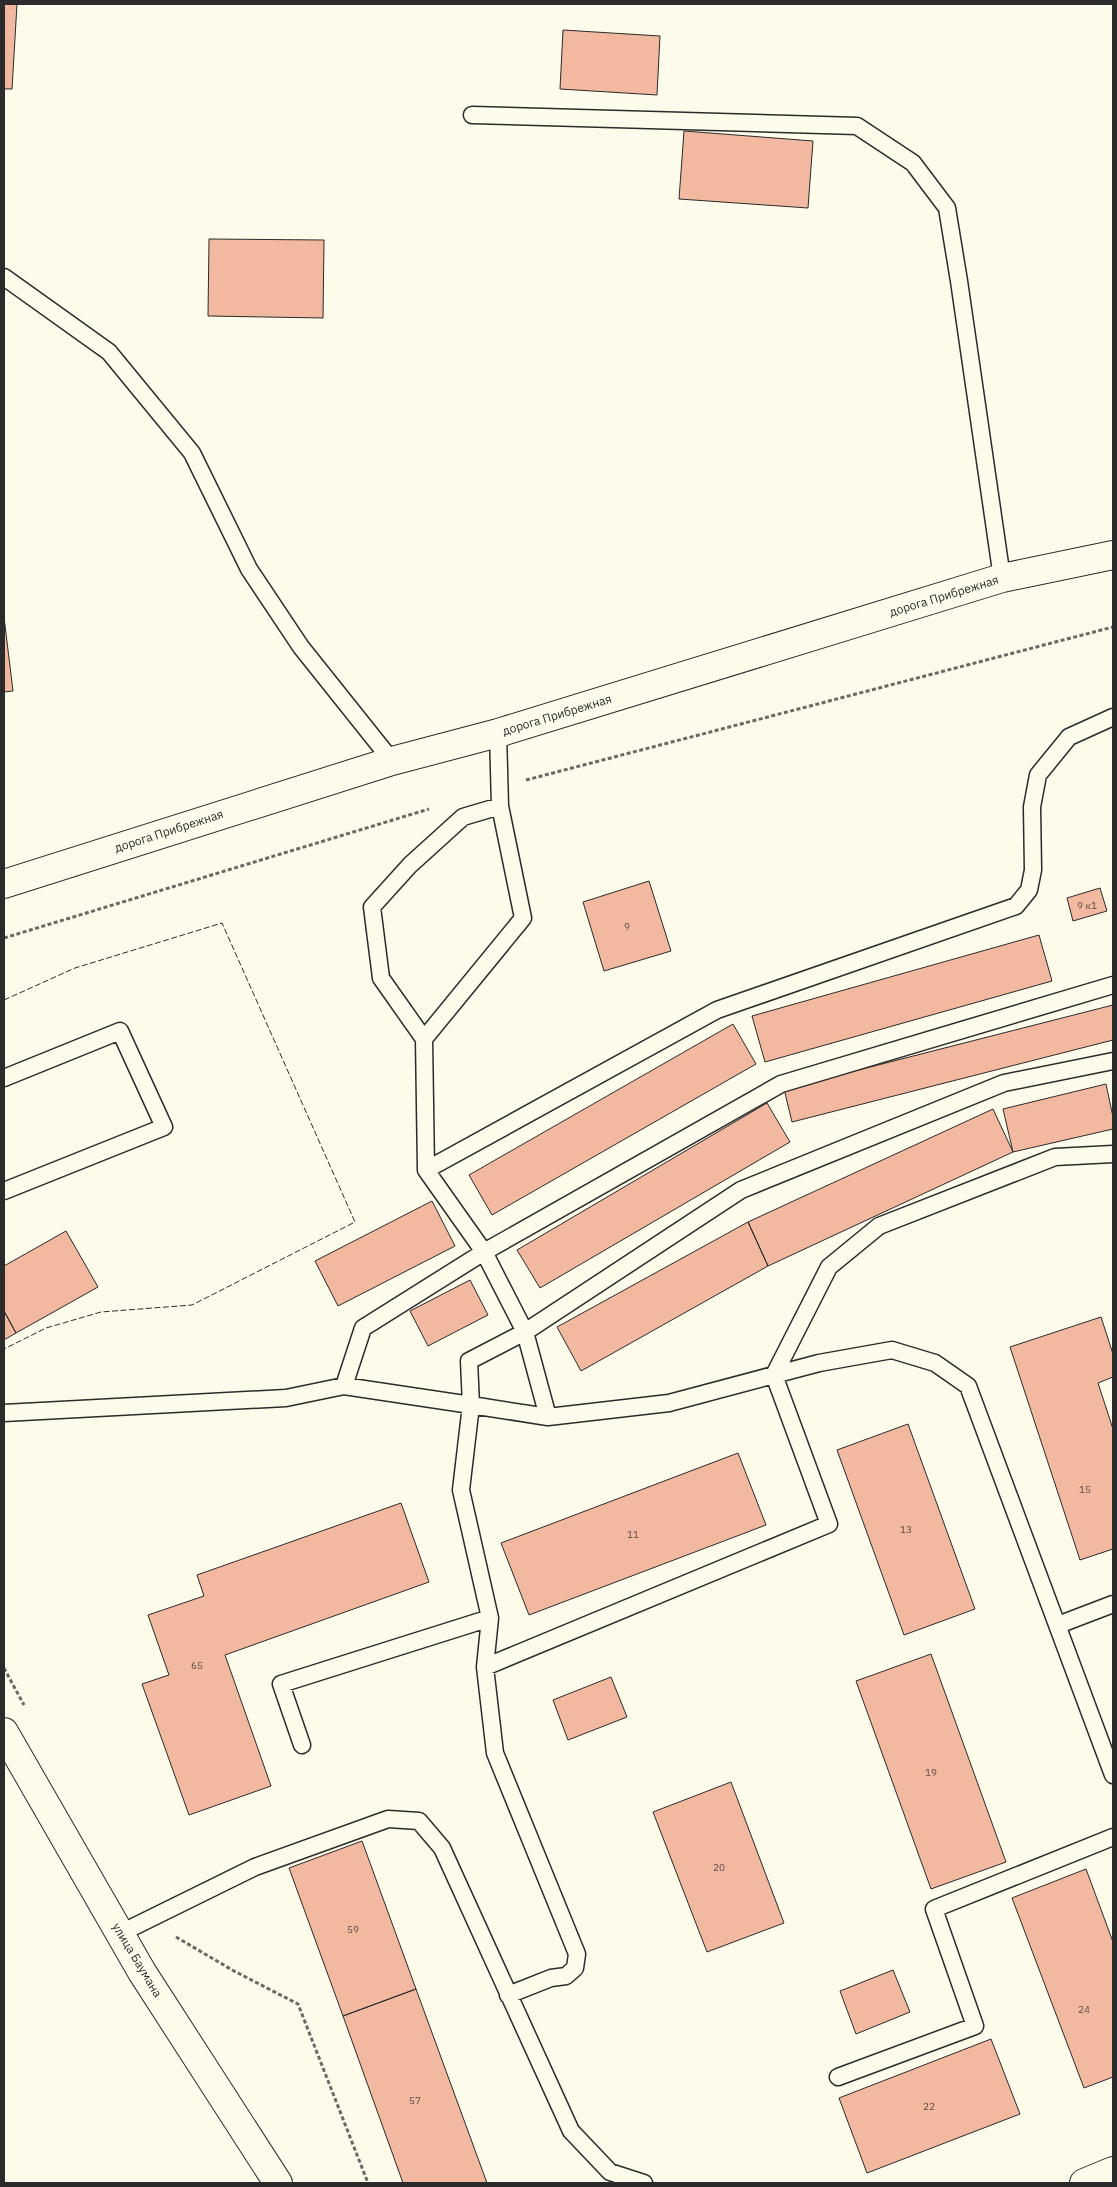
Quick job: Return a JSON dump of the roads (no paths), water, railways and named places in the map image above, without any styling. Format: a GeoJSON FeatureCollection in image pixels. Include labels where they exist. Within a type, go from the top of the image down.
{"type":"FeatureCollection","features":[{"type":"Feature","properties":{"kind":"main road","name":"дорога Прибрежная"},"geometry":{"type":"LineString","coordinates":[[4,884],[392,761],[498,733],[1002,578],[1113,555]]}},
{"type":"Feature","properties":{"kind":"main road","name":"улица Баумана"},"geometry":{"type":"LineString","coordinates":[[4,1732],[142,1972],[278,2183]]}},
{"type":"Feature","properties":{"kind":"main road"},"geometry":{"type":"LineString","coordinates":[[1084,2183],[1113,2171]]}},
{"type":"Feature","properties":{"kind":"lane"},"geometry":{"type":"LineString","coordinates":[[472,115],[857,126],[913,163],[947,208],[960,281],[1002,578]]}},
{"type":"Feature","properties":{"kind":"lane"},"geometry":{"type":"LineString","coordinates":[[4,277],[109,352],[192,453],[249,569],[301,647],[392,761]]}},
{"type":"Feature","properties":{"kind":"lane"},"geometry":{"type":"LineString","coordinates":[[426,1170],[717,1010],[1016,906],[1029,890],[1033,870],[1032,807],[1038,775],[1069,737],[1113,717]]}},
{"type":"Feature","properties":{"kind":"lane"},"geometry":{"type":"LineString","coordinates":[[424,1039],[522,918],[500,806],[498,733]]}},
{"type":"Feature","properties":{"kind":"lane"},"geometry":{"type":"LineString","coordinates":[[500,806],[463,817],[410,865],[372,907],[381,978],[424,1039],[426,1170],[484,1252],[525,1332],[548,1416]]}},
{"type":"Feature","properties":{"kind":"lane"},"geometry":{"type":"LineString","coordinates":[[344,1386],[363,1328],[484,1252],[781,1084],[1113,985]]}},
{"type":"Feature","properties":{"kind":"lane"},"geometry":{"type":"LineString","coordinates":[[4,1078],[120,1031],[164,1127],[4,1191]]}},
{"type":"Feature","properties":{"kind":"lane"},"geometry":{"type":"LineString","coordinates":[[508,1995],[551,1978],[566,1976],[575,1968],[577,1954],[496,1753],[485,1666],[490,1618],[461,1490],[471,1405],[469,1361],[525,1332],[741,1190],[1004,1083],[1113,1061]]}},
{"type":"Feature","properties":{"kind":"lane"},"geometry":{"type":"LineString","coordinates":[[485,1666],[829,1524],[774,1375],[829,1267],[879,1226],[1055,1157],[1113,1154]]}},
{"type":"Feature","properties":{"kind":"lane"},"geometry":{"type":"LineString","coordinates":[[4,1413],[286,1398],[344,1386],[548,1416],[669,1403],[819,1363],[892,1350],[935,1363],[968,1386],[1113,1775]]}},
{"type":"Feature","properties":{"kind":"lane"},"geometry":{"type":"LineString","coordinates":[[1058,1625],[1113,1604]]}},
{"type":"Feature","properties":{"kind":"lane"},"geometry":{"type":"LineString","coordinates":[[302,1745],[281,1684],[490,1618]]}},
{"type":"Feature","properties":{"kind":"lane"},"geometry":{"type":"LineString","coordinates":[[121,1933],[255,1867],[388,1819],[419,1821],[442,1848],[572,2131],[610,2172],[644,2183]]}},
{"type":"Feature","properties":{"kind":"lane"},"geometry":{"type":"LineString","coordinates":[[838,2077],[975,2026],[934,1909],[1113,1837]]}}]}
